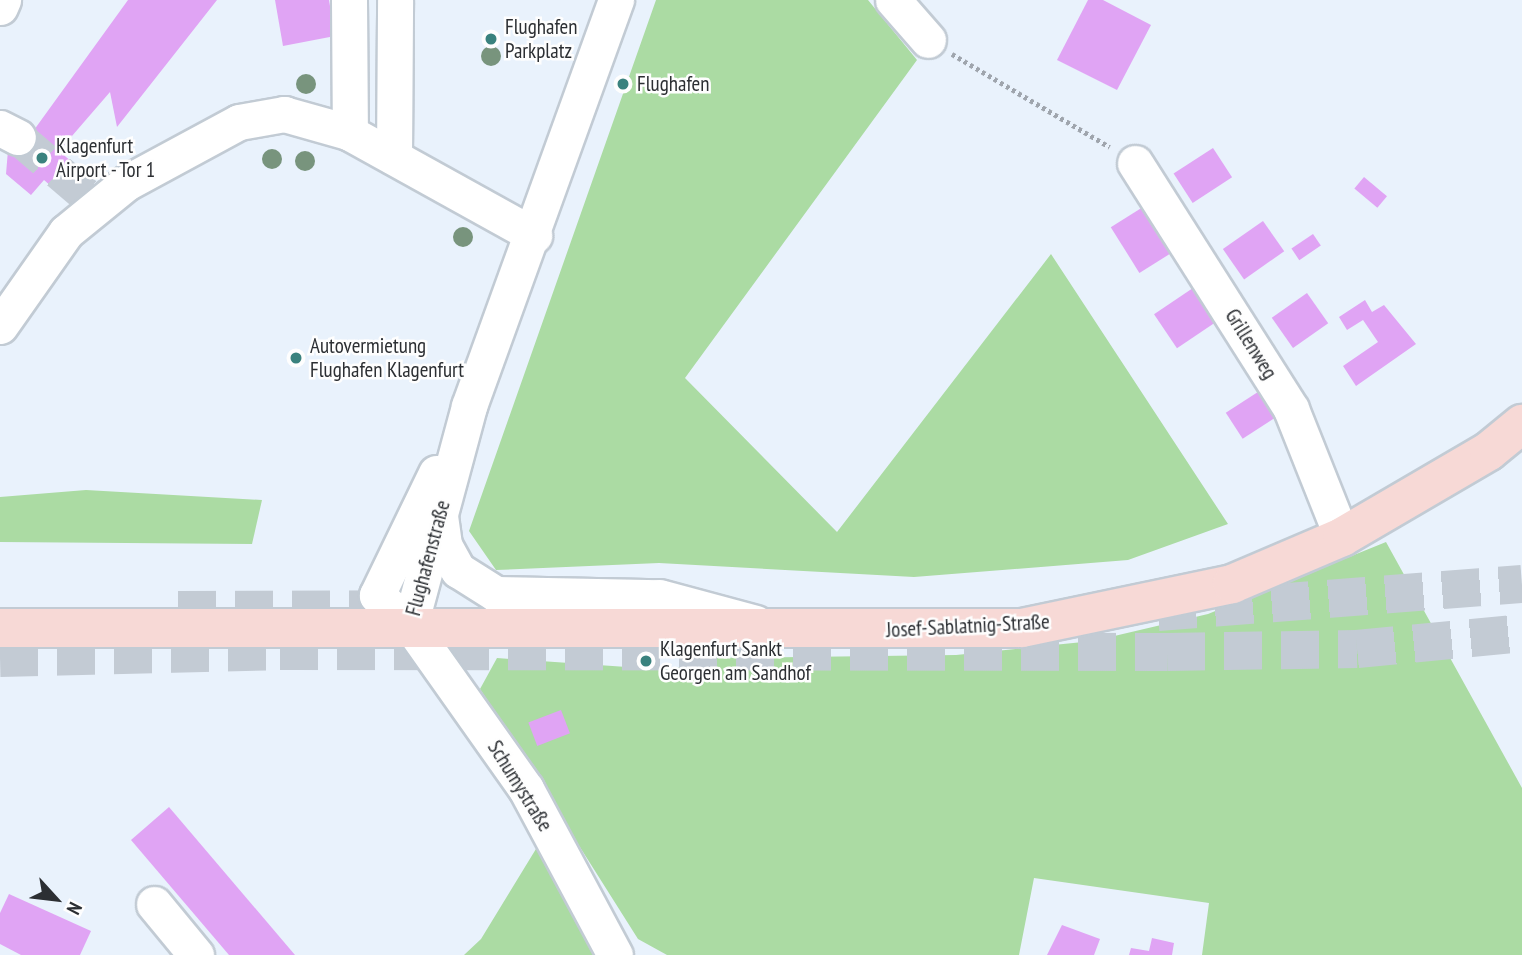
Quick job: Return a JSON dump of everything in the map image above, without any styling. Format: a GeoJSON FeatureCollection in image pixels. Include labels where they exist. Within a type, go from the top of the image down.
{"type":"FeatureCollection","features":[{"type":"Feature","properties":{"kind":"main road","name":"Josef-Sablatnig-Straße"},"geometry":{"type":"LineString","coordinates":[[0,628],[410,625],[776,629],[1022,628],[1232,584],[1342,537],[1489,452],[1522,424]]}},
{"type":"Feature","properties":{"kind":"street"},"geometry":{"type":"LineString","coordinates":[[0,7],[3,0]]}},
{"type":"Feature","properties":{"kind":"street"},"geometry":{"type":"LineString","coordinates":[[349,0],[350,133]]}},
{"type":"Feature","properties":{"kind":"street"},"geometry":{"type":"LineString","coordinates":[[394,157],[395,0]]}},
{"type":"Feature","properties":{"kind":"street","name":"Flughafenstraße"},"geometry":{"type":"LineString","coordinates":[[469,406],[410,625],[377,595],[469,406],[534,235],[616,0]]}},
{"type":"Feature","properties":{"kind":"street"},"geometry":{"type":"LineString","coordinates":[[893,0],[928,40]]}},
{"type":"Feature","properties":{"kind":"street"},"geometry":{"type":"LineString","coordinates":[[0,326],[66,232],[126,183],[195,142],[239,122],[284,114],[350,133],[534,235]]}},
{"type":"Feature","properties":{"kind":"street","name":"Grillenweg"},"geometry":{"type":"LineString","coordinates":[[1129,159],[1291,409],[1342,537]]}},
{"type":"Feature","properties":{"kind":"street"},"geometry":{"type":"LineString","coordinates":[[440,516],[444,545],[458,569],[496,594],[659,597],[776,629]]}},
{"type":"Feature","properties":{"kind":"street","name":"Schumystraße"},"geometry":{"type":"LineString","coordinates":[[410,625],[526,789],[615,955]]}},
{"type":"Feature","properties":{"kind":"street"},"geometry":{"type":"LineString","coordinates":[[154,904],[196,955]]}},
{"type":"Feature","properties":{"kind":"path"},"geometry":{"type":"LineString","coordinates":[[928,40],[1129,159]]}},
{"type":"Feature","properties":{"kind":"green space"},"geometry":{"type":"Polygon","coordinates":[[[656,0],[868,0],[917,60],[685,378],[837,532],[1051,254],[1228,524],[1128,560],[914,577],[659,563],[496,570],[469,531],[656,0]]]}},
{"type":"Feature","properties":{"kind":"green space"},"geometry":{"type":"Polygon","coordinates":[[[86,490],[262,500],[252,544],[0,542],[0,497],[86,490]]]}},
{"type":"Feature","properties":{"kind":"green space"},"geometry":{"type":"Polygon","coordinates":[[[1386,542],[1522,788],[1522,955],[1202,955],[1209,903],[1034,878],[1019,955],[667,955],[638,939],[480,689],[497,658],[670,670],[712,658],[956,655],[1093,641],[1208,614],[1386,542]]]}},
{"type":"Feature","properties":{"kind":"green space"},"geometry":{"type":"Polygon","coordinates":[[[539,844],[595,955],[464,955],[481,939],[539,844]]]}},
{"type":"Feature","properties":{"kind":"building"},"geometry":{"type":"Polygon","coordinates":[[[128,0],[217,0],[117,127],[110,92],[59,151],[72,162],[52,187],[44,180],[31,195],[6,174],[8,150],[29,125],[34,130],[128,0]]]}},
{"type":"Feature","properties":{"kind":"building"},"geometry":{"type":"Polygon","coordinates":[[[275,0],[329,0],[335,36],[283,46],[275,0]]]}},
{"type":"Feature","properties":{"kind":"building"},"geometry":{"type":"Polygon","coordinates":[[[1088,0],[1103,0],[1151,25],[1117,90],[1057,60],[1088,0]]]}},
{"type":"Feature","properties":{"kind":"building"},"geometry":{"type":"Polygon","coordinates":[[[1213,148],[1232,177],[1193,203],[1174,174],[1213,148]]]}},
{"type":"Feature","properties":{"kind":"building"},"geometry":{"type":"Polygon","coordinates":[[[1364,177],[1387,196],[1377,208],[1354,188],[1364,177]]]}},
{"type":"Feature","properties":{"kind":"building"},"geometry":{"type":"Polygon","coordinates":[[[1143,207],[1172,253],[1139,273],[1111,227],[1143,207]]]}},
{"type":"Feature","properties":{"kind":"building"},"geometry":{"type":"Polygon","coordinates":[[[1263,221],[1284,251],[1244,279],[1223,249],[1263,221]]]}},
{"type":"Feature","properties":{"kind":"building"},"geometry":{"type":"Polygon","coordinates":[[[1313,234],[1321,246],[1299,260],[1291,249],[1313,234]]]}},
{"type":"Feature","properties":{"kind":"building"},"geometry":{"type":"Polygon","coordinates":[[[1193,288],[1216,322],[1177,348],[1154,314],[1193,288]]]}},
{"type":"Feature","properties":{"kind":"building"},"geometry":{"type":"Polygon","coordinates":[[[1307,293],[1328,323],[1293,348],[1272,318],[1307,293]]]}},
{"type":"Feature","properties":{"kind":"building"},"geometry":{"type":"Polygon","coordinates":[[[1365,300],[1372,312],[1384,305],[1416,344],[1356,386],[1343,366],[1378,342],[1363,320],[1347,330],[1339,317],[1365,300]]]}},
{"type":"Feature","properties":{"kind":"building"},"geometry":{"type":"Polygon","coordinates":[[[1261,390],[1278,416],[1243,439],[1226,413],[1261,390]]]}},
{"type":"Feature","properties":{"kind":"building"},"geometry":{"type":"Polygon","coordinates":[[[561,710],[570,733],[537,746],[528,723],[561,710]]]}},
{"type":"Feature","properties":{"kind":"building"},"geometry":{"type":"Polygon","coordinates":[[[169,807],[295,955],[229,955],[131,840],[169,807]]]}},
{"type":"Feature","properties":{"kind":"building"},"geometry":{"type":"Polygon","coordinates":[[[9,894],[91,931],[80,955],[21,955],[0,944],[0,913],[9,894]]]}},
{"type":"Feature","properties":{"kind":"building"},"geometry":{"type":"Polygon","coordinates":[[[1062,925],[1100,939],[1094,955],[1047,955],[1062,925]]]}},
{"type":"Feature","properties":{"kind":"building"},"geometry":{"type":"Polygon","coordinates":[[[1152,938],[1174,943],[1172,955],[1129,955],[1131,948],[1149,951],[1152,938]]]}},
{"type":"Feature","properties":{"kind":"tunnel"},"geometry":{"type":"LineString","coordinates":[[18,137],[98,205]]}},
{"type":"Feature","properties":{"kind":"tunnel"},"geometry":{"type":"LineString","coordinates":[[1158,612],[1522,584]]}},
{"type":"Feature","properties":{"kind":"tunnel"},"geometry":{"type":"LineString","coordinates":[[178,610],[419,609]]}},
{"type":"Feature","properties":{"kind":"tunnel"},"geometry":{"type":"LineString","coordinates":[[0,658],[280,651],[1167,652],[1357,649],[1522,633]]}},
{"type":"Feature","properties":{"kind":"place","name":"Flughafen Parkplatz"},"geometry":{"type":"Point","coordinates":[491,39]}},
{"type":"Feature","properties":{"kind":"place","name":"Flughafen"},"geometry":{"type":"Point","coordinates":[623,84]}},
{"type":"Feature","properties":{"kind":"place","name":"Klagenfurt Airport - Tor 1"},"geometry":{"type":"Point","coordinates":[42,158]}},
{"type":"Feature","properties":{"kind":"place","name":"Autovermietung Flughafen Klagenfurt"},"geometry":{"type":"Point","coordinates":[296,358]}},
{"type":"Feature","properties":{"kind":"place","name":"Klagenfurt Sankt Georgen am Sandhof"},"geometry":{"type":"Point","coordinates":[646,661]}}]}
